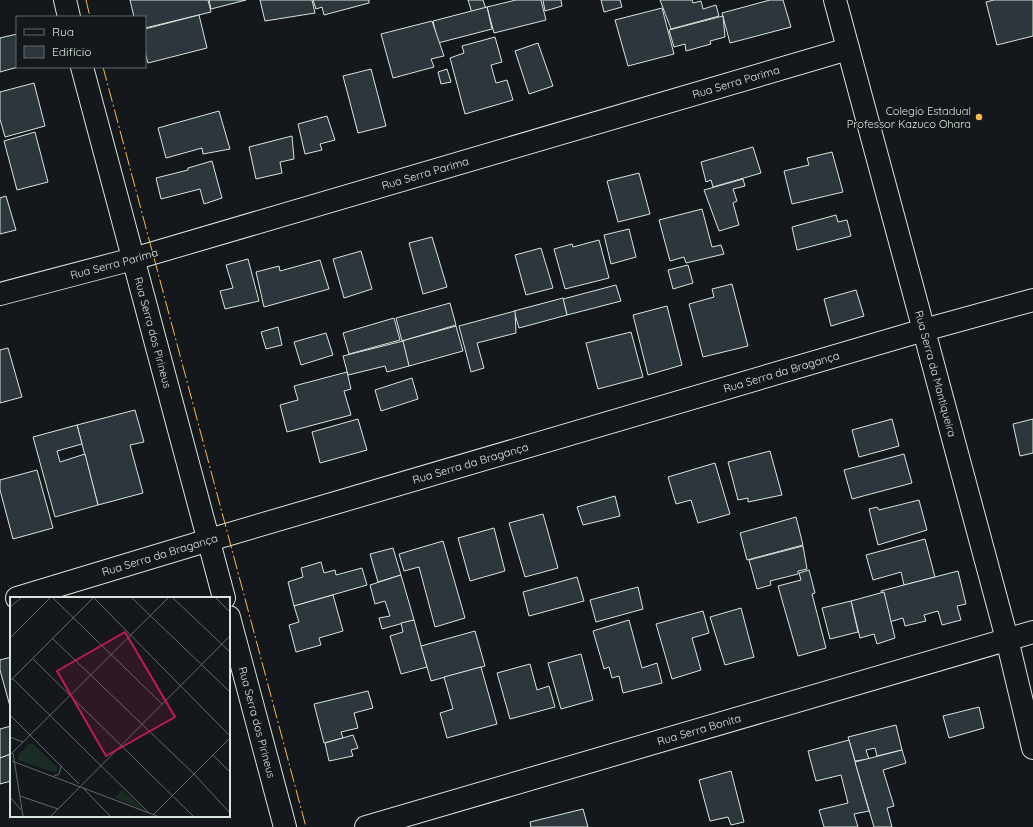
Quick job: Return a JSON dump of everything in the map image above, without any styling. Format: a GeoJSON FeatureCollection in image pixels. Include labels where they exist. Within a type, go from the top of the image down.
{"type":"FeatureCollection","features":[{"type":"Feature","properties":{"kind":"street"},"geometry":{"type":"LineString","coordinates":[[64,0],[69,16]]}},
{"type":"Feature","properties":{"kind":"street","name":"Rua Serra da Mantiqueira"},"geometry":{"type":"LineString","coordinates":[[835,0],[1007,638],[1033,748]]}},
{"type":"Feature","properties":{"kind":"street","name":"Rua Serra Parima"},"geometry":{"type":"LineString","coordinates":[[0,294],[134,259],[848,49]]}},
{"type":"Feature","properties":{"kind":"street","name":"Rua Serra dos Pirineus"},"geometry":{"type":"LineString","coordinates":[[82,68],[224,597]]}},
{"type":"Feature","properties":{"kind":"street","name":"Rua Serra da Bragança"},"geometry":{"type":"LineString","coordinates":[[20,597],[208,540],[924,330],[1033,300]]}},
{"type":"Feature","properties":{"kind":"street"},"geometry":{"type":"LineString","coordinates":[[0,603],[10,600]]}},
{"type":"Feature","properties":{"kind":"street","name":"Rua Serra dos Pirineus"},"geometry":{"type":"LineString","coordinates":[[230,621],[285,827]]}},
{"type":"Feature","properties":{"kind":"street","name":"Rua Serra Bonita"},"geometry":{"type":"LineString","coordinates":[[366,827],[1007,638],[1033,632]]}},
{"type":"Feature","properties":{"kind":"building"},"geometry":{"type":"Polygon","coordinates":[[[130,0],[208,0],[211,12],[146,28],[146,16],[134,16],[130,0]]]}},
{"type":"Feature","properties":{"kind":"building"},"geometry":{"type":"Polygon","coordinates":[[[209,0],[246,0],[211,9],[209,0]]]}},
{"type":"Feature","properties":{"kind":"building"},"geometry":{"type":"Polygon","coordinates":[[[260,0],[312,0],[315,13],[265,21],[260,0]]]}},
{"type":"Feature","properties":{"kind":"building"},"geometry":{"type":"Polygon","coordinates":[[[313,0],[369,0],[369,3],[324,15],[322,7],[316,9],[313,0]]]}},
{"type":"Feature","properties":{"kind":"building"},"geometry":{"type":"Polygon","coordinates":[[[468,0],[483,0],[486,9],[472,13],[468,0]]]}},
{"type":"Feature","properties":{"kind":"building"},"geometry":{"type":"Polygon","coordinates":[[[516,0],[541,0],[546,20],[494,33],[487,7],[516,0]]]}},
{"type":"Feature","properties":{"kind":"building"},"geometry":{"type":"Polygon","coordinates":[[[543,0],[561,0],[562,6],[545,11],[543,0]]]}},
{"type":"Feature","properties":{"kind":"building"},"geometry":{"type":"Polygon","coordinates":[[[601,0],[620,0],[622,7],[604,12],[601,0]]]}},
{"type":"Feature","properties":{"kind":"building"},"geometry":{"type":"Polygon","coordinates":[[[660,0],[692,0],[693,3],[701,1],[703,9],[716,5],[719,16],[671,29],[660,0]]]}},
{"type":"Feature","properties":{"kind":"building"},"geometry":{"type":"Polygon","coordinates":[[[770,0],[783,0],[791,27],[730,43],[722,13],[770,0]]]}},
{"type":"Feature","properties":{"kind":"building"},"geometry":{"type":"Polygon","coordinates":[[[994,0],[1033,0],[1033,36],[997,45],[986,2],[994,0]]]}},
{"type":"Feature","properties":{"kind":"building"},"geometry":{"type":"Polygon","coordinates":[[[487,7],[492,29],[438,43],[433,21],[487,7]]]}},
{"type":"Feature","properties":{"kind":"building"},"geometry":{"type":"Polygon","coordinates":[[[662,8],[674,54],[628,66],[615,20],[662,8]]]}},
{"type":"Feature","properties":{"kind":"building"},"geometry":{"type":"Polygon","coordinates":[[[199,15],[207,48],[148,63],[146,56],[146,29],[199,15]]]}},
{"type":"Feature","properties":{"kind":"building"},"geometry":{"type":"Polygon","coordinates":[[[723,16],[725,37],[710,41],[711,44],[686,51],[685,44],[674,47],[669,30],[723,16]]]}},
{"type":"Feature","properties":{"kind":"building"},"geometry":{"type":"Polygon","coordinates":[[[432,21],[444,56],[431,59],[434,67],[393,78],[381,34],[432,21]]]}},
{"type":"Feature","properties":{"kind":"building"},"geometry":{"type":"Polygon","coordinates":[[[16,34],[16,68],[0,72],[0,38],[16,34]]]}},
{"type":"Feature","properties":{"kind":"building"},"geometry":{"type":"Polygon","coordinates":[[[495,37],[502,62],[491,65],[496,83],[507,80],[513,100],[465,114],[450,58],[464,53],[462,46],[495,37]]]}},
{"type":"Feature","properties":{"kind":"building"},"geometry":{"type":"Polygon","coordinates":[[[538,43],[553,86],[529,94],[515,51],[538,43]]]}},
{"type":"Feature","properties":{"kind":"building"},"geometry":{"type":"Polygon","coordinates":[[[371,69],[386,126],[358,133],[343,76],[371,69]]]}},
{"type":"Feature","properties":{"kind":"building"},"geometry":{"type":"Polygon","coordinates":[[[447,69],[451,82],[441,84],[438,72],[447,69]]]}},
{"type":"Feature","properties":{"kind":"building"},"geometry":{"type":"Polygon","coordinates":[[[34,83],[45,126],[5,137],[0,119],[0,92],[34,83]]]}},
{"type":"Feature","properties":{"kind":"building"},"geometry":{"type":"Polygon","coordinates":[[[219,111],[230,149],[203,154],[202,148],[166,158],[158,128],[219,111]]]}},
{"type":"Feature","properties":{"kind":"building"},"geometry":{"type":"Polygon","coordinates":[[[327,116],[335,140],[320,144],[322,150],[305,154],[298,124],[327,116]]]}},
{"type":"Feature","properties":{"kind":"building"},"geometry":{"type":"Polygon","coordinates":[[[35,132],[48,182],[17,190],[4,141],[35,132]]]}},
{"type":"Feature","properties":{"kind":"building"},"geometry":{"type":"Polygon","coordinates":[[[292,136],[294,159],[280,162],[282,173],[256,179],[249,147],[292,136]]]}},
{"type":"Feature","properties":{"kind":"building"},"geometry":{"type":"Polygon","coordinates":[[[753,147],[761,173],[713,187],[711,180],[706,182],[701,162],[753,147]]]}},
{"type":"Feature","properties":{"kind":"building"},"geometry":{"type":"Polygon","coordinates":[[[832,152],[843,192],[792,204],[784,171],[809,165],[807,158],[832,152]]]}},
{"type":"Feature","properties":{"kind":"building"},"geometry":{"type":"Polygon","coordinates":[[[212,161],[222,198],[204,204],[200,189],[161,199],[156,178],[188,170],[188,168],[212,161]]]}},
{"type":"Feature","properties":{"kind":"building"},"geometry":{"type":"Polygon","coordinates":[[[639,173],[650,214],[618,222],[607,181],[639,173]]]}},
{"type":"Feature","properties":{"kind":"building"},"geometry":{"type":"Polygon","coordinates":[[[743,179],[745,186],[733,189],[737,201],[733,203],[739,225],[719,231],[704,190],[743,179]]]}},
{"type":"Feature","properties":{"kind":"building"},"geometry":{"type":"Polygon","coordinates":[[[6,196],[16,230],[0,234],[0,198],[6,196]]]}},
{"type":"Feature","properties":{"kind":"building"},"geometry":{"type":"Polygon","coordinates":[[[702,209],[712,247],[721,245],[724,254],[686,263],[684,257],[670,261],[659,220],[702,209]]]}},
{"type":"Feature","properties":{"kind":"building"},"geometry":{"type":"Polygon","coordinates":[[[836,215],[838,222],[847,220],[851,236],[797,250],[792,227],[836,215]]]}},
{"type":"Feature","properties":{"kind":"building"},"geometry":{"type":"Polygon","coordinates":[[[629,229],[636,257],[611,264],[604,235],[629,229]]]}},
{"type":"Feature","properties":{"kind":"building"},"geometry":{"type":"Polygon","coordinates":[[[432,237],[447,287],[423,294],[409,243],[432,237]]]}},
{"type":"Feature","properties":{"kind":"building"},"geometry":{"type":"Polygon","coordinates":[[[599,240],[609,278],[565,289],[554,249],[572,244],[573,247],[599,240]]]}},
{"type":"Feature","properties":{"kind":"building"},"geometry":{"type":"Polygon","coordinates":[[[541,248],[553,288],[526,295],[515,255],[541,248]]]}},
{"type":"Feature","properties":{"kind":"building"},"geometry":{"type":"Polygon","coordinates":[[[361,251],[372,289],[344,298],[333,259],[361,251]]]}},
{"type":"Feature","properties":{"kind":"building"},"geometry":{"type":"Polygon","coordinates":[[[248,259],[259,301],[225,309],[220,291],[233,288],[226,265],[248,259]]]}},
{"type":"Feature","properties":{"kind":"building"},"geometry":{"type":"Polygon","coordinates":[[[320,260],[329,289],[264,307],[256,272],[279,266],[280,271],[320,260]]]}},
{"type":"Feature","properties":{"kind":"building"},"geometry":{"type":"Polygon","coordinates":[[[688,265],[693,283],[673,289],[668,270],[688,265]]]}},
{"type":"Feature","properties":{"kind":"building"},"geometry":{"type":"Polygon","coordinates":[[[732,284],[748,346],[703,357],[689,304],[714,297],[712,289],[732,284]]]}},
{"type":"Feature","properties":{"kind":"building"},"geometry":{"type":"Polygon","coordinates":[[[616,285],[621,301],[567,315],[563,299],[616,285]]]}},
{"type":"Feature","properties":{"kind":"building"},"geometry":{"type":"Polygon","coordinates":[[[856,290],[864,316],[831,326],[824,299],[856,290]]]}},
{"type":"Feature","properties":{"kind":"building"},"geometry":{"type":"Polygon","coordinates":[[[563,298],[567,315],[519,328],[514,311],[563,298]]]}},
{"type":"Feature","properties":{"kind":"building"},"geometry":{"type":"Polygon","coordinates":[[[450,303],[456,325],[402,341],[396,318],[450,303]]]}},
{"type":"Feature","properties":{"kind":"building"},"geometry":{"type":"Polygon","coordinates":[[[667,306],[682,365],[648,375],[633,315],[667,306]]]}},
{"type":"Feature","properties":{"kind":"building"},"geometry":{"type":"Polygon","coordinates":[[[515,311],[516,333],[477,343],[484,368],[471,372],[459,326],[515,311]]]}},
{"type":"Feature","properties":{"kind":"building"},"geometry":{"type":"Polygon","coordinates":[[[394,318],[400,340],[349,354],[343,333],[394,318]]]}},
{"type":"Feature","properties":{"kind":"building"},"geometry":{"type":"Polygon","coordinates":[[[456,326],[463,351],[409,366],[402,341],[456,326]]]}},
{"type":"Feature","properties":{"kind":"building"},"geometry":{"type":"Polygon","coordinates":[[[278,327],[282,345],[266,349],[261,332],[278,327]]]}},
{"type":"Feature","properties":{"kind":"building"},"geometry":{"type":"Polygon","coordinates":[[[631,332],[643,377],[598,389],[586,343],[631,332]]]}},
{"type":"Feature","properties":{"kind":"building"},"geometry":{"type":"Polygon","coordinates":[[[326,333],[333,355],[301,365],[294,342],[326,333]]]}},
{"type":"Feature","properties":{"kind":"building"},"geometry":{"type":"Polygon","coordinates":[[[403,341],[409,366],[387,372],[385,366],[348,375],[343,356],[403,341]]]}},
{"type":"Feature","properties":{"kind":"building"},"geometry":{"type":"Polygon","coordinates":[[[8,348],[22,397],[0,403],[0,350],[8,348]]]}},
{"type":"Feature","properties":{"kind":"building"},"geometry":{"type":"Polygon","coordinates":[[[347,372],[351,389],[344,391],[351,415],[287,432],[280,405],[298,400],[294,386],[347,372]]]}},
{"type":"Feature","properties":{"kind":"building"},"geometry":{"type":"Polygon","coordinates":[[[412,378],[418,399],[381,411],[375,390],[412,378]]]}},
{"type":"Feature","properties":{"kind":"building"},"geometry":{"type":"Polygon","coordinates":[[[135,410],[144,442],[130,445],[143,493],[98,505],[77,425],[135,410]]]}},
{"type":"Feature","properties":{"kind":"building"},"geometry":{"type":"Polygon","coordinates":[[[358,419],[367,450],[320,463],[312,432],[358,419]]]}},
{"type":"Feature","properties":{"kind":"building"},"geometry":{"type":"Polygon","coordinates":[[[892,419],[899,446],[859,457],[852,430],[892,419]]]}},
{"type":"Feature","properties":{"kind":"building"},"geometry":{"type":"Polygon","coordinates":[[[1033,419],[1033,453],[1020,456],[1013,424],[1033,419]]]}},
{"type":"Feature","properties":{"kind":"building"},"geometry":{"type":"Polygon","coordinates":[[[77,425],[82,444],[57,451],[60,462],[85,454],[98,505],[55,517],[33,437],[77,425]]]}},
{"type":"Feature","properties":{"kind":"building"},"geometry":{"type":"Polygon","coordinates":[[[770,451],[782,495],[748,502],[748,498],[738,500],[728,462],[770,451]]]}},
{"type":"Feature","properties":{"kind":"building"},"geometry":{"type":"Polygon","coordinates":[[[904,454],[912,483],[852,499],[844,470],[904,454]]]}},
{"type":"Feature","properties":{"kind":"building"},"geometry":{"type":"Polygon","coordinates":[[[715,463],[730,514],[698,523],[691,500],[676,504],[668,477],[715,463]]]}},
{"type":"Feature","properties":{"kind":"building"},"geometry":{"type":"Polygon","coordinates":[[[37,470],[53,528],[13,539],[0,490],[0,480],[37,470]]]}},
{"type":"Feature","properties":{"kind":"building"},"geometry":{"type":"Polygon","coordinates":[[[615,496],[620,516],[583,525],[577,507],[615,496]]]}},
{"type":"Feature","properties":{"kind":"building"},"geometry":{"type":"Polygon","coordinates":[[[919,500],[927,530],[878,545],[869,509],[877,507],[879,510],[919,500]]]}},
{"type":"Feature","properties":{"kind":"building"},"geometry":{"type":"Polygon","coordinates":[[[543,514],[558,568],[525,577],[509,523],[543,514]]]}},
{"type":"Feature","properties":{"kind":"building"},"geometry":{"type":"Polygon","coordinates":[[[796,517],[803,545],[747,560],[740,533],[796,517]]]}},
{"type":"Feature","properties":{"kind":"building"},"geometry":{"type":"Polygon","coordinates":[[[494,528],[505,571],[470,581],[458,538],[494,528]]]}},
{"type":"Feature","properties":{"kind":"building"},"geometry":{"type":"Polygon","coordinates":[[[925,539],[935,577],[904,585],[901,572],[873,580],[866,555],[925,539]]]}},
{"type":"Feature","properties":{"kind":"building"},"geometry":{"type":"Polygon","coordinates":[[[443,541],[465,618],[435,627],[419,567],[404,571],[399,554],[443,541]]]}},
{"type":"Feature","properties":{"kind":"building"},"geometry":{"type":"Polygon","coordinates":[[[803,546],[807,569],[798,571],[798,574],[770,581],[771,585],[757,589],[749,560],[803,546]]]}},
{"type":"Feature","properties":{"kind":"building"},"geometry":{"type":"Polygon","coordinates":[[[393,548],[401,575],[378,582],[370,554],[393,548]]]}},
{"type":"Feature","properties":{"kind":"building"},"geometry":{"type":"Polygon","coordinates":[[[321,562],[324,573],[335,570],[336,575],[362,568],[367,585],[294,606],[288,582],[303,577],[301,568],[321,562]]]}},
{"type":"Feature","properties":{"kind":"building"},"geometry":{"type":"Polygon","coordinates":[[[809,570],[815,593],[812,594],[826,648],[798,656],[778,586],[801,580],[799,573],[809,570]]]}},
{"type":"Feature","properties":{"kind":"building"},"geometry":{"type":"Polygon","coordinates":[[[958,571],[966,604],[957,606],[961,620],[942,625],[938,611],[924,615],[926,621],[905,626],[903,618],[889,622],[881,591],[958,571]]]}},
{"type":"Feature","properties":{"kind":"building"},"geometry":{"type":"Polygon","coordinates":[[[401,575],[414,620],[382,629],[379,618],[390,616],[385,601],[375,604],[370,585],[401,575]]]}},
{"type":"Feature","properties":{"kind":"building"},"geometry":{"type":"Polygon","coordinates":[[[577,577],[584,601],[529,616],[523,592],[577,577]]]}},
{"type":"Feature","properties":{"kind":"building"},"geometry":{"type":"Polygon","coordinates":[[[638,587],[643,609],[596,622],[590,600],[638,587]]]}},
{"type":"Feature","properties":{"kind":"building"},"geometry":{"type":"Polygon","coordinates":[[[884,592],[895,638],[877,644],[874,634],[860,638],[851,601],[884,592]]]}},
{"type":"Feature","properties":{"kind":"building"},"geometry":{"type":"Polygon","coordinates":[[[333,595],[343,631],[319,638],[321,645],[296,652],[289,625],[299,622],[294,606],[333,595]]]}},
{"type":"Feature","properties":{"kind":"building"},"geometry":{"type":"Polygon","coordinates":[[[851,601],[858,632],[830,639],[822,608],[851,601]]]}},
{"type":"Feature","properties":{"kind":"building"},"geometry":{"type":"Polygon","coordinates":[[[741,608],[754,657],[725,665],[710,617],[741,608]]]}},
{"type":"Feature","properties":{"kind":"building"},"geometry":{"type":"Polygon","coordinates":[[[703,611],[709,633],[692,638],[701,670],[672,679],[656,624],[703,611]]]}},
{"type":"Feature","properties":{"kind":"building"},"geometry":{"type":"Polygon","coordinates":[[[414,620],[427,667],[401,674],[390,636],[403,632],[401,623],[414,620]]]}},
{"type":"Feature","properties":{"kind":"building"},"geometry":{"type":"Polygon","coordinates":[[[629,620],[642,668],[657,663],[662,683],[623,693],[619,676],[612,678],[609,667],[604,669],[593,631],[629,620]]]}},
{"type":"Feature","properties":{"kind":"building"},"geometry":{"type":"Polygon","coordinates":[[[475,631],[485,666],[431,681],[421,646],[475,631]]]}},
{"type":"Feature","properties":{"kind":"building"},"geometry":{"type":"Polygon","coordinates":[[[581,654],[593,700],[561,709],[548,663],[581,654]]]}},
{"type":"Feature","properties":{"kind":"building"},"geometry":{"type":"Polygon","coordinates":[[[10,657],[10,706],[0,670],[0,660],[10,657]]]}},
{"type":"Feature","properties":{"kind":"building"},"geometry":{"type":"Polygon","coordinates":[[[530,664],[537,690],[549,686],[555,707],[510,719],[497,673],[530,664]]]}},
{"type":"Feature","properties":{"kind":"building"},"geometry":{"type":"Polygon","coordinates":[[[481,667],[497,724],[447,738],[440,713],[453,709],[444,677],[481,667]]]}},
{"type":"Feature","properties":{"kind":"building"},"geometry":{"type":"Polygon","coordinates":[[[368,691],[373,708],[354,713],[358,728],[341,732],[343,738],[324,743],[314,704],[368,691]]]}},
{"type":"Feature","properties":{"kind":"building"},"geometry":{"type":"Polygon","coordinates":[[[979,707],[984,728],[949,738],[943,716],[979,707]]]}},
{"type":"Feature","properties":{"kind":"building"},"geometry":{"type":"Polygon","coordinates":[[[896,725],[902,750],[877,756],[875,748],[866,750],[869,759],[855,761],[848,737],[896,725]]]}},
{"type":"Feature","properties":{"kind":"building"},"geometry":{"type":"Polygon","coordinates":[[[10,726],[10,754],[0,758],[0,729],[10,726]]]}},
{"type":"Feature","properties":{"kind":"building"},"geometry":{"type":"Polygon","coordinates":[[[353,735],[358,748],[351,750],[353,756],[329,761],[325,743],[353,735]]]}},
{"type":"Feature","properties":{"kind":"building"},"geometry":{"type":"Polygon","coordinates":[[[849,740],[869,811],[854,814],[858,827],[824,827],[819,810],[848,803],[841,775],[816,781],[808,751],[849,740]]]}},
{"type":"Feature","properties":{"kind":"building"},"geometry":{"type":"Polygon","coordinates":[[[902,750],[906,763],[883,770],[894,806],[887,808],[892,827],[874,827],[855,762],[902,750]]]}},
{"type":"Feature","properties":{"kind":"building"},"geometry":{"type":"Polygon","coordinates":[[[10,754],[10,781],[0,784],[0,758],[10,754]]]}},
{"type":"Feature","properties":{"kind":"building"},"geometry":{"type":"Polygon","coordinates":[[[731,771],[744,822],[731,825],[728,817],[710,821],[699,780],[731,771]]]}},
{"type":"Feature","properties":{"kind":"building"},"geometry":{"type":"Polygon","coordinates":[[[583,809],[588,827],[531,827],[530,822],[583,809]]]}},
{"type":"Feature","properties":{"kind":"power"},"geometry":{"type":"LineString","coordinates":[[86,0],[90,16]]}},
{"type":"Feature","properties":{"kind":"power"},"geometry":{"type":"LineString","coordinates":[[103,68],[306,827]]}},
{"type":"Feature","properties":{"kind":"place","name":"Colegio Estadual Professor Kazuco Ohara"},"geometry":{"type":"Point","coordinates":[979,117]}}]}
